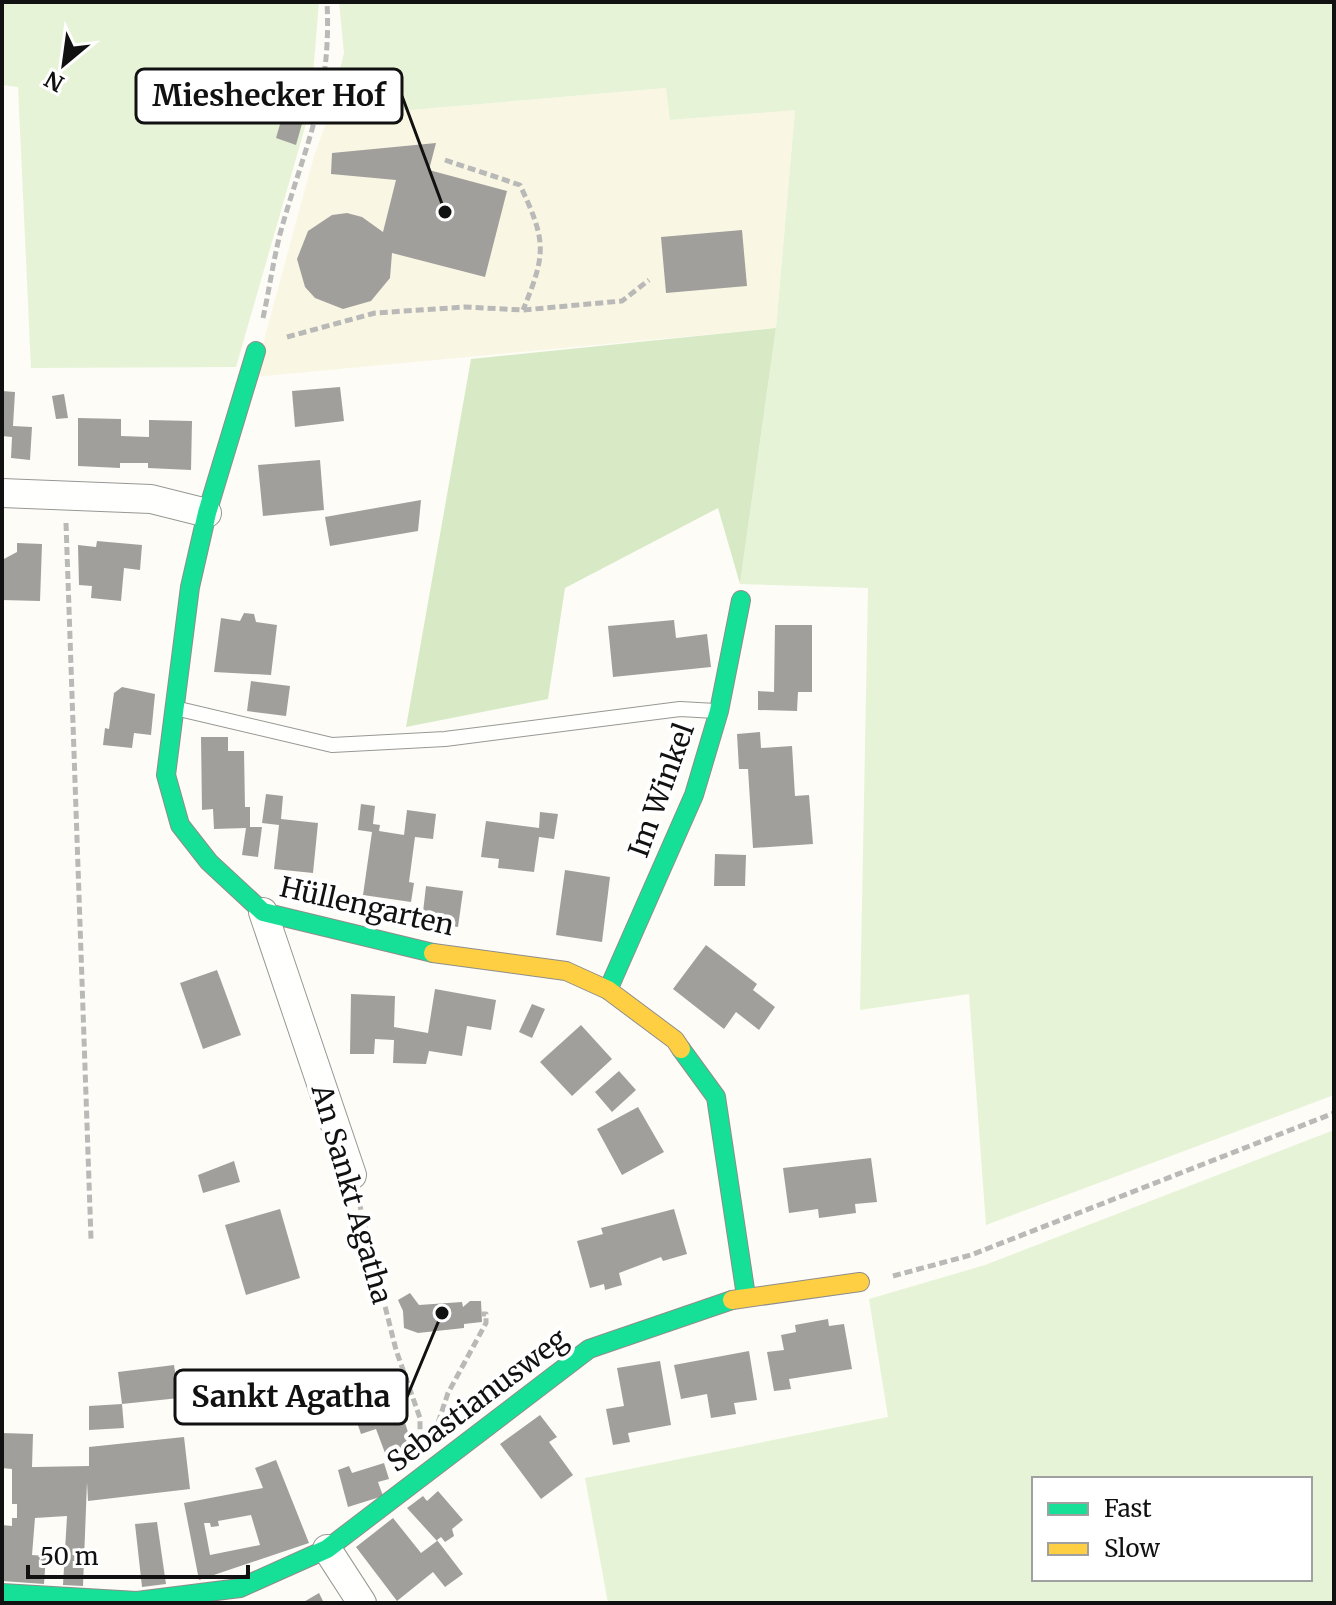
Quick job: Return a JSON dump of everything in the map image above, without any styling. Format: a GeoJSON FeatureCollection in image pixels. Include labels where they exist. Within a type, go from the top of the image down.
{"type":"FeatureCollection","features":[{"type":"Feature","properties":{"kind":"street","name":"Hüllengarten"},"geometry":{"type":"LineString","coordinates":[[256,351],[207,513],[190,587],[166,775],[180,825],[209,862],[263,912],[437,954],[566,971],[608,990],[675,1040],[716,1097],[746,1296]]}},
{"type":"Feature","properties":{"kind":"street"},"geometry":{"type":"LineString","coordinates":[[2,493],[151,499],[207,513]]}},
{"type":"Feature","properties":{"kind":"street","name":"Im Winkel"},"geometry":{"type":"LineString","coordinates":[[608,990],[694,795],[719,711],[741,600]]}},
{"type":"Feature","properties":{"kind":"street","name":"An Sankt Agatha"},"geometry":{"type":"LineString","coordinates":[[263,912],[352,1175]]}},
{"type":"Feature","properties":{"kind":"street","name":"Sebastianusweg"},"geometry":{"type":"LineString","coordinates":[[2,1593],[137,1601],[240,1588],[287,1570],[327,1549],[589,1349],[708,1306],[746,1296],[860,1282]]}},
{"type":"Feature","properties":{"kind":"street"},"geometry":{"type":"LineString","coordinates":[[327,1549],[362,1603]]}},
{"type":"Feature","properties":{"kind":"lane"},"geometry":{"type":"LineString","coordinates":[[175,708],[332,745],[445,739],[680,709],[719,711]]}},
{"type":"Feature","properties":{"kind":"path"},"geometry":{"type":"LineString","coordinates":[[256,351],[280,234],[320,112],[330,49],[327,2]]}},
{"type":"Feature","properties":{"kind":"path"},"geometry":{"type":"LineString","coordinates":[[445,160],[520,185],[539,226],[542,253],[523,310]]}},
{"type":"Feature","properties":{"kind":"path"},"geometry":{"type":"LineString","coordinates":[[256,351],[298,332],[375,313],[465,307],[523,310],[622,301],[649,280]]}},
{"type":"Feature","properties":{"kind":"path"},"geometry":{"type":"LineString","coordinates":[[65,494],[91,1239]]}},
{"type":"Feature","properties":{"kind":"path"},"geometry":{"type":"LineString","coordinates":[[860,1282],[920,1271],[971,1255],[1334,1113]]}},
{"type":"Feature","properties":{"kind":"path","name":"An Sankt Agatha"},"geometry":{"type":"LineString","coordinates":[[352,1175],[396,1350],[420,1418],[419,1480]]}},
{"type":"Feature","properties":{"kind":"path"},"geometry":{"type":"LineString","coordinates":[[438,1421],[448,1393],[486,1323],[486,1314],[481,1314]]}},
{"type":"Feature","properties":{"kind":"shaded area"},"geometry":{"type":"Polygon","coordinates":[[[666,88],[671,120],[795,109],[776,328],[254,377],[314,156],[328,117],[666,88]]]}},
{"type":"Feature","properties":{"kind":"green space"},"geometry":{"type":"Polygon","coordinates":[[[2,2],[319,2],[310,110],[236,367],[31,368],[18,87],[2,85],[2,2]]]}},
{"type":"Feature","properties":{"kind":"green space"},"geometry":{"type":"Polygon","coordinates":[[[339,2],[1334,2],[1334,1095],[986,1225],[969,994],[860,1010],[868,588],[740,584],[776,328],[795,110],[670,120],[666,88],[328,117],[344,53],[339,2]]]}},
{"type":"Feature","properties":{"kind":"green space"},"geometry":{"type":"Polygon","coordinates":[[[776,328],[740,584],[718,508],[565,588],[548,699],[406,727],[471,359],[776,328]]]}},
{"type":"Feature","properties":{"kind":"green space"},"geometry":{"type":"Polygon","coordinates":[[[1334,1130],[1334,1603],[608,1603],[585,1478],[888,1417],[869,1299],[985,1265],[1334,1130]]]}},
{"type":"Feature","properties":{"kind":"building"},"geometry":{"type":"Polygon","coordinates":[[[285,107],[305,113],[296,145],[276,138],[285,107]]]}},
{"type":"Feature","properties":{"kind":"building"},"geometry":{"type":"Polygon","coordinates":[[[436,143],[429,170],[507,191],[485,277],[392,253],[390,278],[371,301],[343,309],[315,298],[305,287],[297,259],[308,231],[332,215],[347,213],[362,217],[383,232],[396,180],[331,174],[332,153],[436,143]]]}},
{"type":"Feature","properties":{"kind":"building"},"geometry":{"type":"Polygon","coordinates":[[[742,230],[747,286],[666,293],[661,237],[742,230]]]}},
{"type":"Feature","properties":{"kind":"building"},"geometry":{"type":"Polygon","coordinates":[[[340,387],[344,421],[295,427],[292,391],[340,387]]]}},
{"type":"Feature","properties":{"kind":"building"},"geometry":{"type":"Polygon","coordinates":[[[2,391],[15,392],[13,426],[32,427],[30,460],[11,458],[12,437],[2,436],[2,391]]]}},
{"type":"Feature","properties":{"kind":"building"},"geometry":{"type":"Polygon","coordinates":[[[64,394],[68,418],[56,419],[52,396],[64,394]]]}},
{"type":"Feature","properties":{"kind":"building"},"geometry":{"type":"Polygon","coordinates":[[[78,418],[121,419],[121,436],[149,437],[149,420],[192,421],[191,470],[148,468],[148,463],[120,463],[120,468],[78,466],[78,418]]]}},
{"type":"Feature","properties":{"kind":"building"},"geometry":{"type":"Polygon","coordinates":[[[320,460],[324,510],[263,516],[258,465],[320,460]]]}},
{"type":"Feature","properties":{"kind":"building"},"geometry":{"type":"Polygon","coordinates":[[[421,500],[418,531],[330,546],[325,517],[421,500]]]}},
{"type":"Feature","properties":{"kind":"building"},"geometry":{"type":"Polygon","coordinates":[[[97,541],[142,545],[140,570],[124,568],[121,601],[91,598],[92,586],[79,585],[78,545],[96,547],[97,541]]]}},
{"type":"Feature","properties":{"kind":"building"},"geometry":{"type":"Polygon","coordinates":[[[17,543],[42,544],[40,601],[2,600],[2,560],[17,552],[17,543]]]}},
{"type":"Feature","properties":{"kind":"building"},"geometry":{"type":"Polygon","coordinates":[[[244,613],[254,614],[256,622],[277,625],[271,675],[214,672],[221,618],[240,621],[244,613]]]}},
{"type":"Feature","properties":{"kind":"building"},"geometry":{"type":"Polygon","coordinates":[[[674,620],[676,638],[707,634],[711,667],[613,677],[608,626],[674,620]]]}},
{"type":"Feature","properties":{"kind":"building"},"geometry":{"type":"Polygon","coordinates":[[[775,625],[812,625],[812,692],[798,692],[797,711],[758,710],[758,691],[774,692],[775,625]]]}},
{"type":"Feature","properties":{"kind":"building"},"geometry":{"type":"Polygon","coordinates":[[[251,681],[290,686],[286,716],[247,711],[251,681]]]}},
{"type":"Feature","properties":{"kind":"building"},"geometry":{"type":"Polygon","coordinates":[[[122,687],[155,694],[151,735],[134,733],[132,748],[103,745],[105,728],[109,729],[114,693],[122,687]]]}},
{"type":"Feature","properties":{"kind":"building"},"geometry":{"type":"Polygon","coordinates":[[[760,732],[761,748],[792,746],[795,796],[809,795],[813,844],[753,848],[748,769],[739,769],[737,734],[760,732]]]}},
{"type":"Feature","properties":{"kind":"building"},"geometry":{"type":"Polygon","coordinates":[[[201,737],[228,737],[228,751],[244,751],[245,807],[250,807],[250,827],[262,827],[258,857],[242,855],[246,828],[214,829],[213,809],[202,810],[201,737]]]}},
{"type":"Feature","properties":{"kind":"building"},"geometry":{"type":"Polygon","coordinates":[[[266,794],[283,796],[281,819],[318,823],[313,873],[274,869],[279,825],[262,823],[266,794]]]}},
{"type":"Feature","properties":{"kind":"building"},"geometry":{"type":"Polygon","coordinates":[[[361,804],[375,806],[373,824],[380,825],[379,831],[404,835],[407,810],[436,814],[433,839],[415,837],[409,882],[414,883],[411,902],[363,895],[372,832],[358,830],[361,804]]]}},
{"type":"Feature","properties":{"kind":"building"},"geometry":{"type":"Polygon","coordinates":[[[540,812],[558,814],[554,839],[539,837],[534,872],[498,868],[499,859],[481,857],[486,821],[539,828],[540,812]]]}},
{"type":"Feature","properties":{"kind":"building"},"geometry":{"type":"Polygon","coordinates":[[[715,854],[746,855],[745,886],[714,886],[715,854]]]}},
{"type":"Feature","properties":{"kind":"building"},"geometry":{"type":"Polygon","coordinates":[[[565,870],[610,877],[602,942],[556,935],[565,870]]]}},
{"type":"Feature","properties":{"kind":"building"},"geometry":{"type":"Polygon","coordinates":[[[426,886],[463,891],[458,927],[422,921],[426,886]]]}},
{"type":"Feature","properties":{"kind":"building"},"geometry":{"type":"Polygon","coordinates":[[[706,945],[757,984],[753,990],[775,1007],[759,1030],[736,1012],[724,1029],[673,989],[706,945]]]}},
{"type":"Feature","properties":{"kind":"building"},"geometry":{"type":"Polygon","coordinates":[[[217,970],[241,1035],[203,1049],[180,983],[217,970]]]}},
{"type":"Feature","properties":{"kind":"building"},"geometry":{"type":"Polygon","coordinates":[[[435,989],[496,1000],[491,1030],[467,1026],[462,1056],[429,1051],[426,1064],[393,1063],[394,1040],[375,1039],[374,1054],[350,1054],[351,994],[395,996],[394,1027],[428,1033],[435,989]]]}},
{"type":"Feature","properties":{"kind":"building"},"geometry":{"type":"Polygon","coordinates":[[[532,1004],[545,1009],[532,1038],[519,1032],[532,1004]]]}},
{"type":"Feature","properties":{"kind":"building"},"geometry":{"type":"Polygon","coordinates":[[[581,1025],[612,1059],[572,1096],[540,1062],[581,1025]]]}},
{"type":"Feature","properties":{"kind":"building"},"geometry":{"type":"Polygon","coordinates":[[[619,1071],[636,1090],[612,1112],[595,1092],[619,1071]]]}},
{"type":"Feature","properties":{"kind":"building"},"geometry":{"type":"Polygon","coordinates":[[[638,1107],[664,1152],[622,1175],[597,1129],[638,1107]]]}},
{"type":"Feature","properties":{"kind":"building"},"geometry":{"type":"Polygon","coordinates":[[[871,1158],[877,1202],[855,1204],[856,1213],[819,1218],[818,1209],[789,1213],[783,1168],[871,1158]]]}},
{"type":"Feature","properties":{"kind":"building"},"geometry":{"type":"Polygon","coordinates":[[[234,1161],[240,1182],[203,1193],[198,1175],[234,1161]]]}},
{"type":"Feature","properties":{"kind":"building"},"geometry":{"type":"Polygon","coordinates":[[[280,1209],[300,1278],[246,1295],[225,1225],[280,1209]]]}},
{"type":"Feature","properties":{"kind":"building"},"geometry":{"type":"Polygon","coordinates":[[[674,1209],[687,1254],[663,1261],[661,1257],[619,1273],[622,1285],[605,1290],[604,1284],[590,1288],[577,1241],[603,1234],[601,1228],[674,1209]]]}},
{"type":"Feature","properties":{"kind":"building"},"geometry":{"type":"Polygon","coordinates":[[[410,1293],[419,1305],[462,1302],[463,1307],[470,1301],[481,1301],[482,1322],[464,1324],[464,1328],[418,1333],[404,1328],[403,1311],[398,1300],[410,1293]]]}},
{"type":"Feature","properties":{"kind":"building"},"geometry":{"type":"Polygon","coordinates":[[[828,1319],[829,1326],[844,1324],[852,1369],[789,1379],[791,1389],[774,1391],[767,1352],[784,1350],[781,1335],[796,1332],[795,1325],[828,1319]]]}},
{"type":"Feature","properties":{"kind":"building"},"geometry":{"type":"Polygon","coordinates":[[[749,1351],[757,1400],[734,1403],[736,1414],[711,1418],[707,1394],[681,1399],[674,1365],[749,1351]]]}},
{"type":"Feature","properties":{"kind":"building"},"geometry":{"type":"Polygon","coordinates":[[[660,1361],[671,1425],[628,1433],[630,1442],[613,1445],[606,1409],[624,1406],[617,1368],[660,1361]]]}},
{"type":"Feature","properties":{"kind":"building"},"geometry":{"type":"Polygon","coordinates":[[[174,1365],[179,1398],[122,1404],[118,1372],[174,1365]]]}},
{"type":"Feature","properties":{"kind":"building"},"geometry":{"type":"Polygon","coordinates":[[[387,1383],[399,1421],[404,1420],[408,1432],[414,1433],[415,1453],[388,1461],[376,1429],[361,1434],[348,1396],[387,1383]]]}},
{"type":"Feature","properties":{"kind":"building"},"geometry":{"type":"Polygon","coordinates":[[[122,1404],[124,1428],[89,1430],[89,1406],[122,1404]]]}},
{"type":"Feature","properties":{"kind":"building"},"geometry":{"type":"Polygon","coordinates":[[[540,1415],[557,1437],[549,1442],[573,1475],[541,1499],[500,1444],[540,1415]]]}},
{"type":"Feature","properties":{"kind":"building"},"geometry":{"type":"Polygon","coordinates":[[[2,1433],[33,1434],[32,1467],[89,1466],[89,1447],[184,1437],[190,1489],[88,1501],[87,1482],[83,1586],[63,1585],[67,1516],[35,1518],[32,1555],[46,1556],[44,1584],[2,1581],[2,1525],[12,1526],[12,1518],[17,1518],[17,1504],[12,1504],[12,1469],[2,1468],[2,1433]]]}},
{"type":"Feature","properties":{"kind":"building"},"geometry":{"type":"Polygon","coordinates":[[[276,1460],[309,1543],[199,1580],[184,1503],[263,1488],[255,1468],[276,1460]],[[251,1515],[218,1521],[219,1526],[211,1527],[210,1523],[204,1523],[210,1555],[260,1545],[251,1515]]]}},
{"type":"Feature","properties":{"kind":"building"},"geometry":{"type":"Polygon","coordinates":[[[384,1463],[389,1479],[378,1482],[383,1496],[348,1507],[338,1470],[349,1466],[352,1473],[384,1463]]]}},
{"type":"Feature","properties":{"kind":"building"},"geometry":{"type":"Polygon","coordinates":[[[438,1491],[463,1520],[452,1529],[454,1536],[445,1542],[441,1537],[437,1540],[463,1574],[445,1587],[433,1572],[397,1601],[356,1547],[393,1518],[421,1553],[437,1541],[407,1508],[423,1496],[427,1501],[438,1491]]]}},
{"type":"Feature","properties":{"kind":"building"},"geometry":{"type":"Polygon","coordinates":[[[157,1522],[166,1584],[142,1587],[135,1524],[157,1522]]]}},
{"type":"Feature","properties":{"kind":"building"},"geometry":{"type":"Polygon","coordinates":[[[319,1593],[324,1603],[302,1603],[319,1593]]]}},
{"type":"Feature","properties":{"kind":"traffic: fast"},"geometry":{"type":"LineString","coordinates":[[256,351],[207,513],[190,587],[166,775],[180,825],[209,862],[263,912],[433,953]]}},
{"type":"Feature","properties":{"kind":"traffic: fast"},"geometry":{"type":"LineString","coordinates":[[608,990],[694,795],[719,711],[741,600]]}},
{"type":"Feature","properties":{"kind":"traffic: fast"},"geometry":{"type":"LineString","coordinates":[[681,1049],[716,1097],[746,1296]]}},
{"type":"Feature","properties":{"kind":"traffic: fast"},"geometry":{"type":"LineString","coordinates":[[2,1593],[137,1601],[240,1588],[327,1549],[589,1349],[732,1300]]}},
{"type":"Feature","properties":{"kind":"traffic: slow"},"geometry":{"type":"LineString","coordinates":[[433,953],[566,971],[608,990],[675,1040],[681,1049]]}},
{"type":"Feature","properties":{"kind":"traffic: slow"},"geometry":{"type":"LineString","coordinates":[[732,1300],[860,1282]]}},
{"type":"Feature","properties":{"kind":"place","name":"Mieshecker Hof"},"geometry":{"type":"Point","coordinates":[445,212]}},
{"type":"Feature","properties":{"kind":"place","name":"Sankt Agatha"},"geometry":{"type":"Point","coordinates":[442,1313]}}]}
